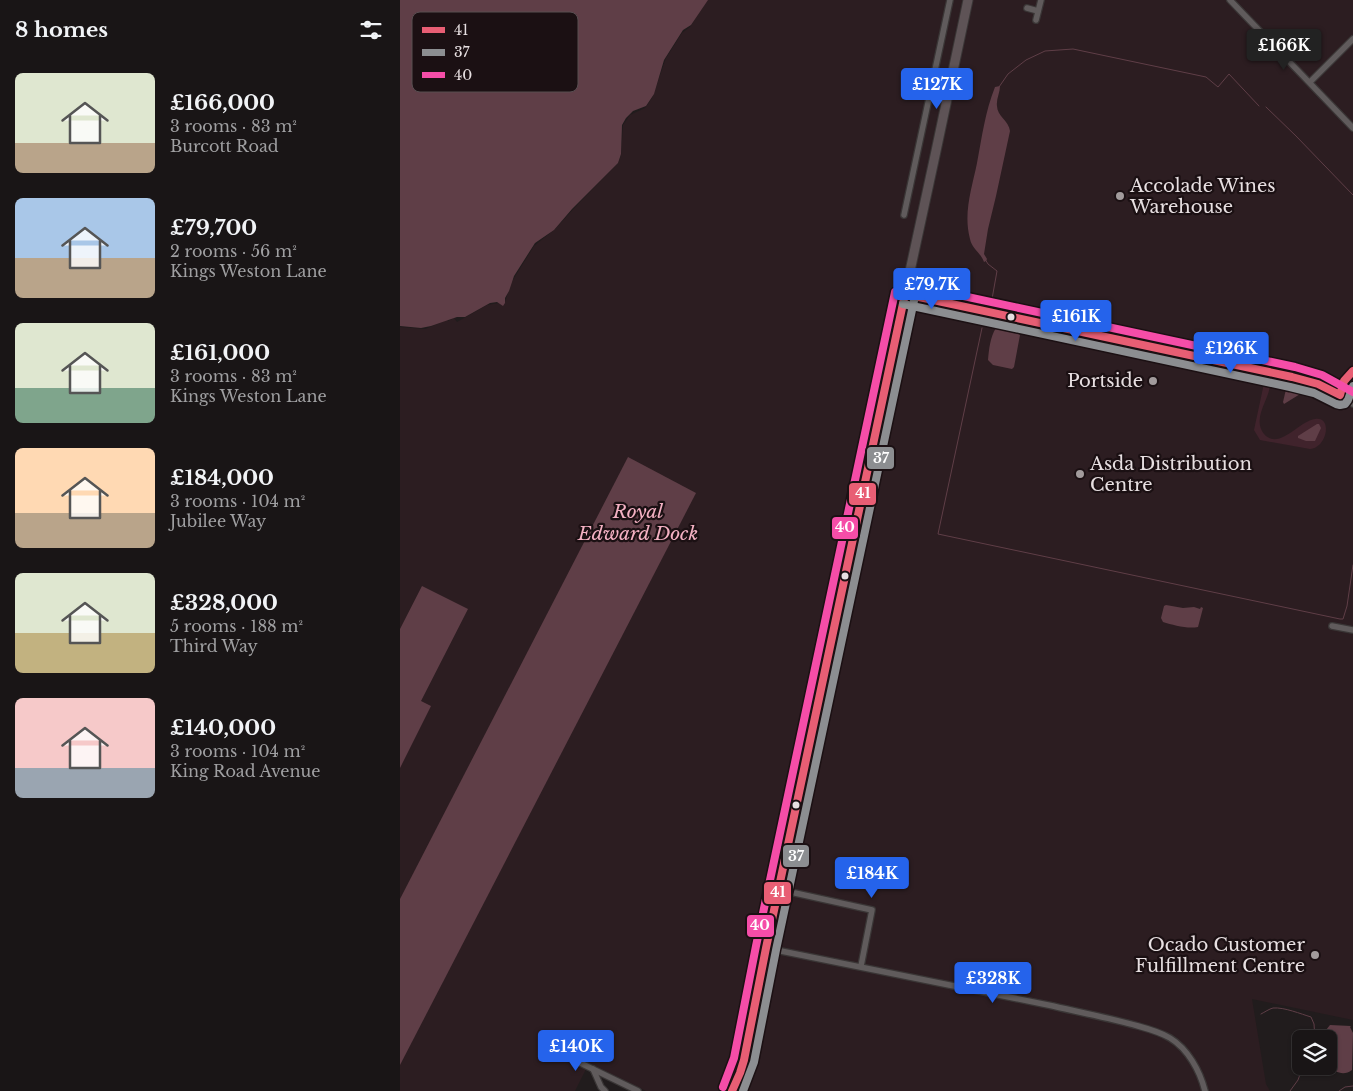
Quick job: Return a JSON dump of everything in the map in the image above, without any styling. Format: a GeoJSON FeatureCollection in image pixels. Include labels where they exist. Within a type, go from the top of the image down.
{"type":"FeatureCollection","features":[{"type":"Feature","properties":{"kind":"highway"},"geometry":{"type":"LineString","coordinates":[[733,1091],[744,1060],[766,948],[968,0]]}},
{"type":"Feature","properties":{"kind":"street"},"geometry":{"type":"LineString","coordinates":[[904,215],[950,0]]}},
{"type":"Feature","properties":{"kind":"street"},"geometry":{"type":"LineString","coordinates":[[1036,20],[1041,0]]}},
{"type":"Feature","properties":{"kind":"street"},"geometry":{"type":"LineString","coordinates":[[1230,0],[1353,128]]}},
{"type":"Feature","properties":{"kind":"street"},"geometry":{"type":"LineString","coordinates":[[1027,8],[1038,11]]}},
{"type":"Feature","properties":{"kind":"street"},"geometry":{"type":"LineString","coordinates":[[1310,82],[1353,39]]}},
{"type":"Feature","properties":{"kind":"street"},"geometry":{"type":"LineString","coordinates":[[905,294],[1292,376],[1318,384],[1353,404]]}},
{"type":"Feature","properties":{"kind":"street"},"geometry":{"type":"LineString","coordinates":[[1337,394],[1344,381],[1353,371]]}},
{"type":"Feature","properties":{"kind":"street"},"geometry":{"type":"LineString","coordinates":[[1332,626],[1353,630]]}},
{"type":"Feature","properties":{"kind":"street"},"geometry":{"type":"LineString","coordinates":[[795,894],[872,910],[860,966]]}},
{"type":"Feature","properties":{"kind":"street"},"geometry":{"type":"LineString","coordinates":[[766,948],[1096,1015],[1158,1032],[1174,1041],[1184,1050],[1198,1072],[1205,1091]]}},
{"type":"Feature","properties":{"kind":"street"},"geometry":{"type":"LineString","coordinates":[[568,1057],[638,1091]]}},
{"type":"Feature","properties":{"kind":"street"},"geometry":{"type":"LineString","coordinates":[[593,1069],[602,1089],[605,1091]]}},
{"type":"Feature","properties":{"kind":"street"},"geometry":{"type":"LineString","coordinates":[[599,1083],[607,1076]]}},
{"type":"Feature","properties":{"kind":"shaded area"},"geometry":{"type":"Polygon","coordinates":[[[707,0],[1353,0],[1353,1020],[1252,999],[1266,1084],[1270,1091],[646,1091],[589,1063],[575,1091],[400,1091],[400,327],[425,329],[454,318],[457,322],[487,305],[505,302],[511,283],[534,246],[555,229],[618,163],[621,155],[623,125],[630,115],[645,108],[652,98],[666,58],[682,33],[690,27],[707,0]]]}},
{"type":"Feature","properties":{"kind":"shaded area"},"geometry":{"type":"Polygon","coordinates":[[[1266,374],[1270,382],[1260,419],[1260,427],[1264,434],[1276,439],[1289,434],[1309,421],[1321,419],[1326,427],[1326,432],[1324,438],[1316,447],[1310,449],[1260,440],[1254,430],[1266,374]]]}},
{"type":"Feature","properties":{"kind":"water"},"geometry":{"type":"Polygon","coordinates":[[[400,0],[708,0],[691,25],[683,30],[664,60],[654,94],[646,106],[633,111],[622,125],[621,154],[618,163],[554,230],[535,243],[514,276],[503,306],[497,302],[490,303],[465,317],[457,317],[421,328],[400,326],[400,0]]]}},
{"type":"Feature","properties":{"kind":"water"},"geometry":{"type":"Polygon","coordinates":[[[1000,86],[997,101],[998,110],[1008,124],[1010,131],[988,229],[984,254],[987,259],[984,262],[971,242],[967,220],[986,115],[995,87],[1000,86]]]}},
{"type":"Feature","properties":{"kind":"water"},"geometry":{"type":"Polygon","coordinates":[[[996,328],[1009,330],[1020,335],[1012,369],[993,365],[988,360],[991,339],[996,328]]]}},
{"type":"Feature","properties":{"kind":"water"},"geometry":{"type":"Polygon","coordinates":[[[1287,385],[1299,387],[1305,391],[1284,404],[1283,402],[1287,385]]]}},
{"type":"Feature","properties":{"kind":"water"},"geometry":{"type":"Polygon","coordinates":[[[1317,424],[1321,428],[1315,441],[1306,441],[1298,438],[1298,436],[1317,424]]]}},
{"type":"Feature","properties":{"kind":"water","name":"Royal Edward Dock"},"geometry":{"type":"Polygon","coordinates":[[[628,457],[696,493],[400,1065],[400,899],[628,457]]]}},
{"type":"Feature","properties":{"kind":"water"},"geometry":{"type":"Polygon","coordinates":[[[422,586],[468,609],[421,701],[431,706],[400,768],[400,629],[422,586]]]}},
{"type":"Feature","properties":{"kind":"water"},"geometry":{"type":"Polygon","coordinates":[[[1164,606],[1183,608],[1203,608],[1198,627],[1185,627],[1163,622],[1161,618],[1164,606]]]}},
{"type":"Feature","properties":{"kind":"water"},"geometry":{"type":"Polygon","coordinates":[[[1330,1025],[1351,1026],[1353,1033],[1352,1070],[1349,1072],[1337,1072],[1337,1030],[1326,1030],[1330,1025]]]}},
{"type":"Feature","properties":{"kind":"waterway"},"geometry":{"type":"LineString","coordinates":[[999,87],[1008,74],[1026,60],[1045,51],[1073,49],[1206,77],[1218,87],[1229,74],[1259,106]]}},
{"type":"Feature","properties":{"kind":"waterway"},"geometry":{"type":"LineString","coordinates":[[1266,107],[1353,195]]}},
{"type":"Feature","properties":{"kind":"waterway"},"geometry":{"type":"LineString","coordinates":[[985,259],[997,271],[992,299],[995,305],[1186,343],[1282,367],[1310,370]]}},
{"type":"Feature","properties":{"kind":"waterway"},"geometry":{"type":"LineString","coordinates":[[982,328],[938,534],[1340,619],[1343,619],[1347,606],[1353,565]]}},
{"type":"Feature","properties":{"kind":"waterway"},"geometry":{"type":"LineString","coordinates":[[1261,1014],[1272,1008],[1292,1011],[1311,1017],[1314,1030]]}},
{"type":"Feature","properties":{"kind":"waterway"},"geometry":{"type":"LineString","coordinates":[[1290,1091],[1300,1075]]}},
{"type":"Feature","properties":{"kind":"waterway"},"geometry":{"type":"LineString","coordinates":[[1339,1091],[1345,1087],[1353,1086]]}},
{"type":"Feature","properties":{"kind":"transit line","name":"40"},"geometry":{"type":"LineString","coordinates":[[907,284],[1295,367],[1322,375],[1353,392]]}},
{"type":"Feature","properties":{"kind":"transit line","name":"40"},"geometry":{"type":"LineString","coordinates":[[723,1087],[734,1058],[756,946],[895,292]]}},
{"type":"Feature","properties":{"kind":"transit line","name":"41"},"geometry":{"type":"LineString","coordinates":[[905,294],[1292,377],[1318,384],[1340,395],[1344,381],[1353,371]]}},
{"type":"Feature","properties":{"kind":"transit line","name":"41"},"geometry":{"type":"LineString","coordinates":[[732,1091],[744,1060],[766,948],[905,294]]}},
{"type":"Feature","properties":{"kind":"transit line","name":"37"},"geometry":{"type":"LineString","coordinates":[[743,1091],[754,1062],[776,950],[915,296]]}},
{"type":"Feature","properties":{"kind":"transit line","name":"37"},"geometry":{"type":"LineString","coordinates":[[903,304],[1290,387],[1314,393],[1340,405],[1345,404],[1348,400],[1353,386]]}},
{"type":"Feature","properties":{"kind":"place","name":"Accolade Wines Warehouse"},"geometry":{"type":"Point","coordinates":[1120,196]}},
{"type":"Feature","properties":{"kind":"place","name":"Portside"},"geometry":{"type":"Point","coordinates":[1153,381]}},
{"type":"Feature","properties":{"kind":"place","name":"Asda Distribution Centre"},"geometry":{"type":"Point","coordinates":[1080,474]}},
{"type":"Feature","properties":{"kind":"place","name":"Ocado Customer Fulfillment Centre"},"geometry":{"type":"Point","coordinates":[1315,955]}}]}
